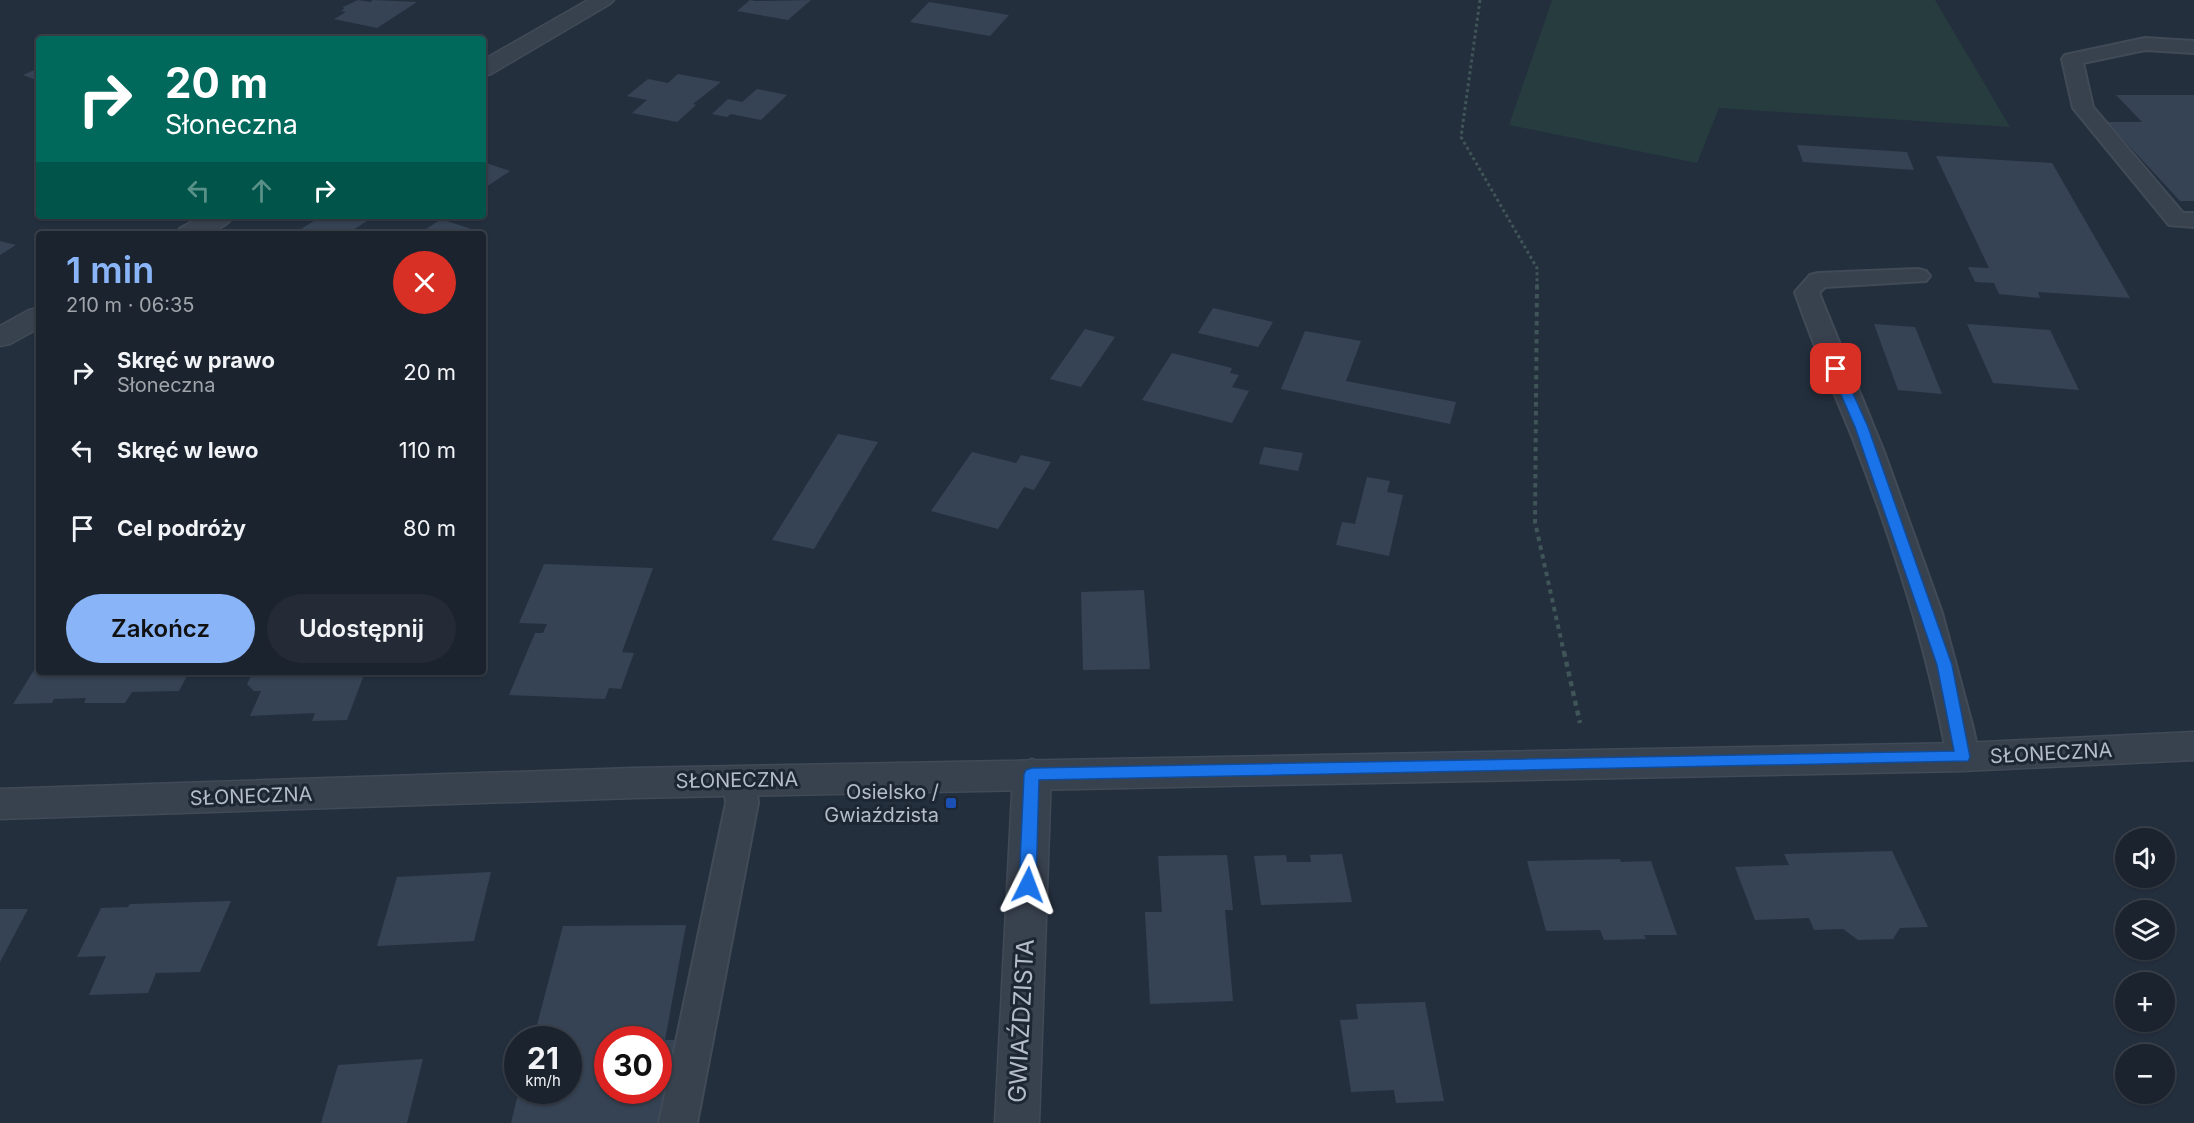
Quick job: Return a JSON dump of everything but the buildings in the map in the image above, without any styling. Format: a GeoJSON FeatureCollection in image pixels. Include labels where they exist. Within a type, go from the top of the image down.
{"type":"FeatureCollection","features":[{"type":"Feature","properties":{"kind":"street"},"geometry":{"type":"LineString","coordinates":[[486,67],[603,0]]}},
{"type":"Feature","properties":{"kind":"street"},"geometry":{"type":"LineString","coordinates":[[194,231],[216,219]]}},
{"type":"Feature","properties":{"kind":"street"},"geometry":{"type":"LineString","coordinates":[[0,338],[36,318]]}},
{"type":"Feature","properties":{"kind":"street","name":"SŁONECZNA"},"geometry":{"type":"LineString","coordinates":[[0,804],[740,780],[1963,757],[2194,746]]}},
{"type":"Feature","properties":{"kind":"street","name":"GWIAŹDZISTA"},"geometry":{"type":"LineString","coordinates":[[1017,1123],[1032,774]]}},
{"type":"Feature","properties":{"kind":"lane"},"geometry":{"type":"LineString","coordinates":[[2194,47],[2145,44],[2072,59],[2083,108],[2177,220],[2194,220]]}},
{"type":"Feature","properties":{"kind":"lane"},"geometry":{"type":"LineString","coordinates":[[1918,276],[1818,280],[1807,291],[1819,330],[1861,427],[1916,579],[1944,665],[1963,757]]}},
{"type":"Feature","properties":{"kind":"lane"},"geometry":{"type":"LineString","coordinates":[[678,1123],[742,803],[740,780]]}},
{"type":"Feature","properties":{"kind":"path"},"geometry":{"type":"LineString","coordinates":[[1480,0],[1461,137],[1537,268],[1535,522],[1590,765]]}},
{"type":"Feature","properties":{"kind":"green space"},"geometry":{"type":"Polygon","coordinates":[[[1552,0],[1935,0],[2010,127],[1719,108],[1697,163],[1509,125],[1552,0]]]}},
{"type":"Feature","properties":{"kind":"place","name":"Osielsko / Gwiaździsta"},"geometry":{"type":"Point","coordinates":[951,803]}},
{"type":"Feature","properties":{"kind":"route"},"geometry":{"type":"LineString","coordinates":[[1028,885],[1032,774],[1963,757],[1956,711],[1944,665],[1916,579],[1861,427],[1836,369]]}}]}
